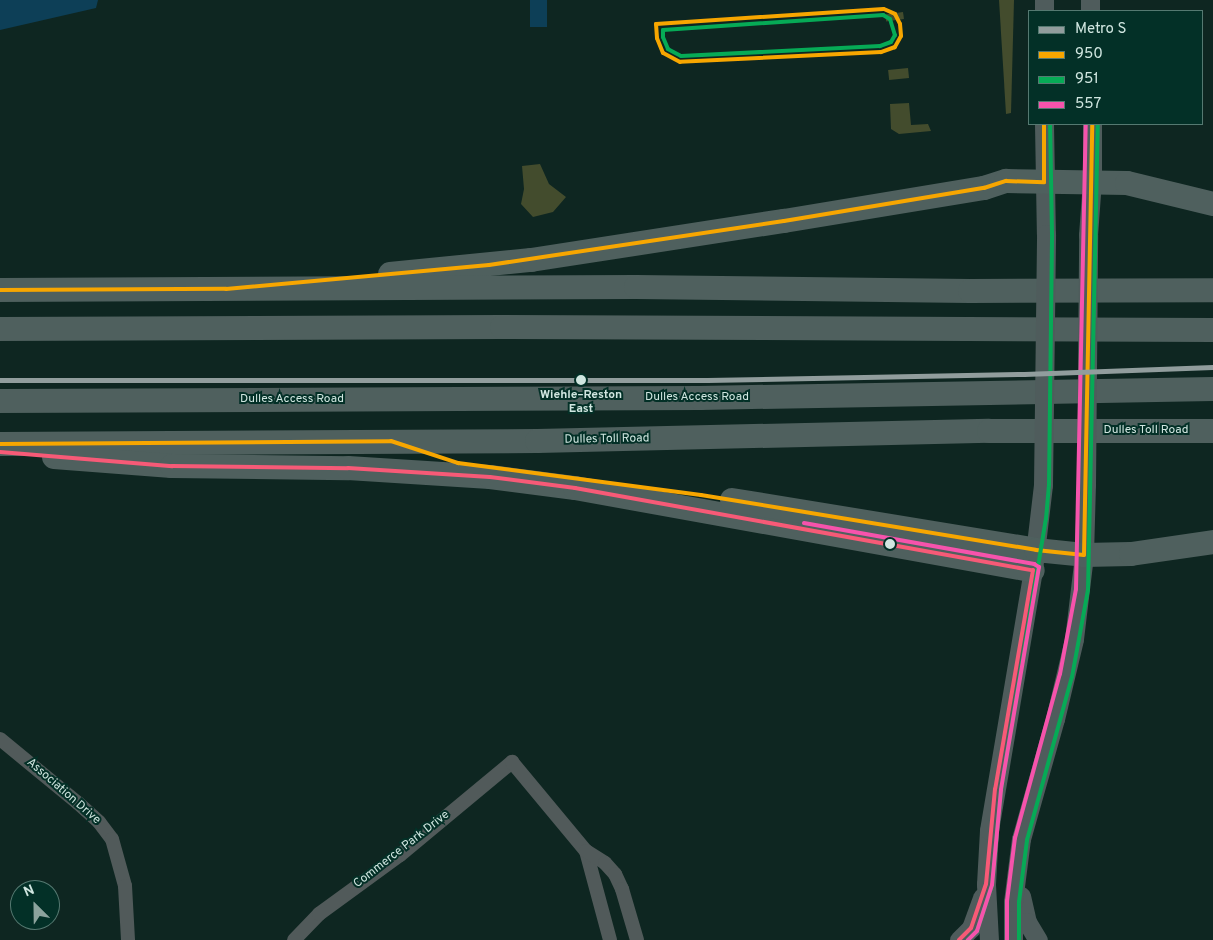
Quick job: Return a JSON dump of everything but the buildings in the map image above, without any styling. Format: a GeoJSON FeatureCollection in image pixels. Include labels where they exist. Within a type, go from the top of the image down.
{"type":"FeatureCollection","features":[{"type":"Feature","properties":{"kind":"highway"},"geometry":{"type":"LineString","coordinates":[[226,289],[502,264],[784,221],[984,188],[1006,181],[1127,183],[1213,204]]}},
{"type":"Feature","properties":{"kind":"highway"},"geometry":{"type":"LineString","coordinates":[[0,290],[636,287],[1213,290]]}},
{"type":"Feature","properties":{"kind":"highway"},"geometry":{"type":"LineString","coordinates":[[0,329],[570,327],[1213,330]]}},
{"type":"Feature","properties":{"kind":"highway","name":"Dulles Access Road"},"geometry":{"type":"LineString","coordinates":[[0,401],[700,398],[1213,389]]}},
{"type":"Feature","properties":{"kind":"highway","name":"Dulles Toll Road"},"geometry":{"type":"LineString","coordinates":[[0,444],[697,439],[989,431],[1213,431]]}},
{"type":"Feature","properties":{"kind":"highway"},"geometry":{"type":"LineString","coordinates":[[391,441],[458,462],[701,495],[1034,560]]}},
{"type":"Feature","properties":{"kind":"highway"},"geometry":{"type":"LineString","coordinates":[[0,452],[172,466],[348,468],[490,478],[584,490],[1034,560],[1084,555],[1131,554],[1213,542]]}},
{"type":"Feature","properties":{"kind":"main road"},"geometry":{"type":"LineString","coordinates":[[989,940],[986,884],[995,789],[1034,560],[1043,485],[1046,234],[1044,125]]}},
{"type":"Feature","properties":{"kind":"main road"},"geometry":{"type":"LineString","coordinates":[[1013,940],[1016,870],[1021,839],[1053,728],[1074,639],[1084,555],[1088,234],[1092,182],[1092,125]]}},
{"type":"Feature","properties":{"kind":"main road"},"geometry":{"type":"LineString","coordinates":[[1016,870],[1027,922],[1038,940]]}},
{"type":"Feature","properties":{"kind":"main road"},"geometry":{"type":"LineString","coordinates":[[959,940],[971,928],[986,884]]}},
{"type":"Feature","properties":{"kind":"street","name":"Association Drive"},"geometry":{"type":"LineString","coordinates":[[0,739],[78,803],[99,822],[112,839],[125,886],[128,940]]}},
{"type":"Feature","properties":{"kind":"street","name":"Commerce Park Drive"},"geometry":{"type":"LineString","coordinates":[[294,940],[319,914],[400,855],[512,762],[586,851]]}},
{"type":"Feature","properties":{"kind":"street"},"geometry":{"type":"LineString","coordinates":[[586,851],[610,940]]}},
{"type":"Feature","properties":{"kind":"street"},"geometry":{"type":"LineString","coordinates":[[586,851],[605,863],[615,874],[622,889],[637,940]]}},
{"type":"Feature","properties":{"kind":"green space"},"geometry":{"type":"Polygon","coordinates":[[[999,0],[1014,0],[1011,113],[1006,114],[999,0]]]}},
{"type":"Feature","properties":{"kind":"green space"},"geometry":{"type":"Polygon","coordinates":[[[903,12],[904,19],[886,21],[885,15],[903,12]]]}},
{"type":"Feature","properties":{"kind":"green space"},"geometry":{"type":"Polygon","coordinates":[[[908,68],[909,78],[889,80],[888,70],[908,68]]]}},
{"type":"Feature","properties":{"kind":"green space"},"geometry":{"type":"Polygon","coordinates":[[[909,103],[911,125],[928,124],[931,131],[899,134],[891,129],[890,104],[909,103]]]}},
{"type":"Feature","properties":{"kind":"green space"},"geometry":{"type":"Polygon","coordinates":[[[540,164],[549,184],[566,197],[553,212],[533,217],[521,204],[524,189],[522,166],[540,164]]]}},
{"type":"Feature","properties":{"kind":"water"},"geometry":{"type":"Polygon","coordinates":[[[0,0],[98,0],[96,8],[0,30],[0,0]]]}},
{"type":"Feature","properties":{"kind":"water"},"geometry":{"type":"Polygon","coordinates":[[[530,0],[547,0],[547,27],[530,27],[530,0]]]}},
{"type":"Feature","properties":{"kind":"metro line","name":"S"},"geometry":{"type":"LineString","coordinates":[[0,380],[707,380],[1024,374],[1213,367]]}},
{"type":"Feature","properties":{"kind":"transit line","name":"950"},"geometry":{"type":"LineString","coordinates":[[884,9],[895,14],[900,24],[901,36],[895,47],[881,52],[680,62],[663,53],[657,38],[656,24],[884,9]]}},
{"type":"Feature","properties":{"kind":"transit line","name":"951"},"geometry":{"type":"LineString","coordinates":[[883,15],[890,19],[895,35],[891,42],[880,46],[681,56],[668,49],[663,37],[663,30],[883,15]]}},
{"type":"Feature","properties":{"kind":"transit line","name":"950"},"geometry":{"type":"LineString","coordinates":[[0,290],[226,289],[489,265],[784,221],[984,188],[1006,181],[1044,182],[1044,125]]}},
{"type":"Feature","properties":{"kind":"transit line","name":"951"},"geometry":{"type":"LineString","coordinates":[[968,940],[977,931],[992,885],[1001,790],[1046,519],[1049,485],[1052,234],[1050,125]]}},
{"type":"Feature","properties":{"kind":"transit line","name":"557"},"geometry":{"type":"LineString","coordinates":[[1007,940],[1007,901],[1015,838],[1060,674],[1076,589],[1086,125]]}},
{"type":"Feature","properties":{"kind":"transit line","name":"950"},"geometry":{"type":"LineString","coordinates":[[0,444],[391,441],[458,463],[701,495],[1036,550],[1084,555],[1092,125]]}},
{"type":"Feature","properties":{"kind":"transit line","name":"951"},"geometry":{"type":"LineString","coordinates":[[1019,940],[1019,902],[1027,840],[1072,677],[1088,590],[1098,125]]}},
{"type":"Feature","properties":{"kind":"transit line"},"geometry":{"type":"LineString","coordinates":[[0,452],[172,466],[348,468],[490,477],[575,488],[1033,570],[995,789],[986,884],[971,928],[959,940]]}},
{"type":"Feature","properties":{"kind":"transit line","name":"557"},"geometry":{"type":"LineString","coordinates":[[804,523],[1034,564],[1039,567],[1001,790],[992,885],[977,931],[968,940]]}},
{"type":"Feature","properties":{"kind":"place","name":"Wiehle–Reston East"},"geometry":{"type":"Point","coordinates":[581,380]}}]}
